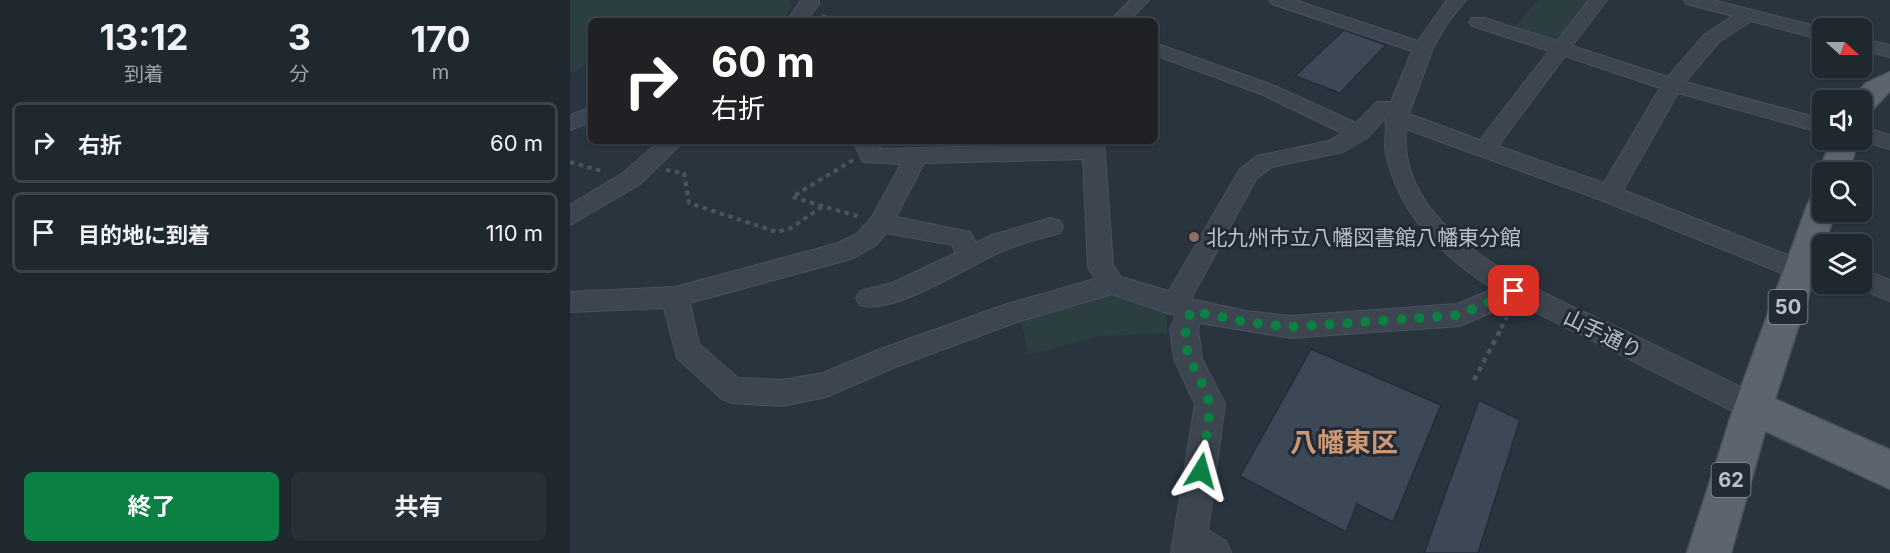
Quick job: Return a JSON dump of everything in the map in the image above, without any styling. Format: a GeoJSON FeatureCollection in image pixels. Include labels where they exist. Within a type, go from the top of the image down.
{"type":"FeatureCollection","features":[{"type":"Feature","properties":{"kind":"main road","name":"50"},"geometry":{"type":"LineString","coordinates":[[1753,407],[1810,263],[1819,222]]}},
{"type":"Feature","properties":{"kind":"main road"},"geometry":{"type":"LineString","coordinates":[[1753,407],[1890,470]]}},
{"type":"Feature","properties":{"kind":"main road","name":"62"},"geometry":{"type":"LineString","coordinates":[[1709,553],[1753,407]]}},
{"type":"Feature","properties":{"kind":"street"},"geometry":{"type":"LineString","coordinates":[[1122,18],[1140,0]]}},
{"type":"Feature","properties":{"kind":"street"},"geometry":{"type":"LineString","coordinates":[[1278,0],[1422,48]]}},
{"type":"Feature","properties":{"kind":"street","name":"山手通り"},"geometry":{"type":"LineString","coordinates":[[1457,0],[1434,27],[1422,48],[1401,101],[1398,118],[1395,150],[1406,183],[1420,211],[1443,237],[1512,300],[1753,407]]}},
{"type":"Feature","properties":{"kind":"street"},"geometry":{"type":"LineString","coordinates":[[1485,148],[1598,0]]}},
{"type":"Feature","properties":{"kind":"street"},"geometry":{"type":"LineString","coordinates":[[1693,0],[1812,31]]}},
{"type":"Feature","properties":{"kind":"street"},"geometry":{"type":"LineString","coordinates":[[1610,194],[1671,85],[1712,38],[1747,15]]}},
{"type":"Feature","properties":{"kind":"street"},"geometry":{"type":"LineString","coordinates":[[1478,22],[1671,85],[1812,123]]}},
{"type":"Feature","properties":{"kind":"street"},"geometry":{"type":"LineString","coordinates":[[1872,46],[1890,51]]}},
{"type":"Feature","properties":{"kind":"street"},"geometry":{"type":"LineString","coordinates":[[1158,50],[1268,90],[1359,133]]}},
{"type":"Feature","properties":{"kind":"street"},"geometry":{"type":"LineString","coordinates":[[1198,548],[1210,404],[1188,359],[1183,307],[1248,174],[1265,161],[1335,147],[1359,133],[1384,107],[1398,118],[1810,263]]}},
{"type":"Feature","properties":{"kind":"street"},"geometry":{"type":"LineString","coordinates":[[570,123],[588,115]]}},
{"type":"Feature","properties":{"kind":"street"},"geometry":{"type":"LineString","coordinates":[[1872,136],[1890,142]]}},
{"type":"Feature","properties":{"kind":"street"},"geometry":{"type":"LineString","coordinates":[[570,216],[639,173],[670,144]]}},
{"type":"Feature","properties":{"kind":"street"},"geometry":{"type":"LineString","coordinates":[[871,146],[871,158],[1093,146],[1101,267],[1112,284]]}},
{"type":"Feature","properties":{"kind":"street"},"geometry":{"type":"LineString","coordinates":[[570,302],[675,297],[842,252],[866,240],[881,223],[916,157]]}},
{"type":"Feature","properties":{"kind":"street"},"geometry":{"type":"LineString","coordinates":[[881,223],[961,238],[970,257]]}},
{"type":"Feature","properties":{"kind":"street"},"geometry":{"type":"LineString","coordinates":[[869,298],[898,292],[930,274],[1001,241],[1051,227]]}},
{"type":"Feature","properties":{"kind":"street"},"geometry":{"type":"LineString","coordinates":[[1872,283],[1890,291]]}},
{"type":"Feature","properties":{"kind":"street"},"geometry":{"type":"LineString","coordinates":[[675,297],[687,350],[732,390],[782,393],[825,386],[888,358],[1016,312],[1112,284],[1183,307],[1246,322],[1291,327],[1460,315],[1512,300]]}},
{"type":"Feature","properties":{"kind":"path"},"geometry":{"type":"LineString","coordinates":[[803,12],[841,18]]}},
{"type":"Feature","properties":{"kind":"path"},"geometry":{"type":"LineString","coordinates":[[871,146],[792,197],[881,223]]}},
{"type":"Feature","properties":{"kind":"path"},"geometry":{"type":"LineString","coordinates":[[570,162],[639,173],[684,173],[689,202],[777,232],[791,228],[823,206]]}},
{"type":"Feature","properties":{"kind":"path"},"geometry":{"type":"LineString","coordinates":[[1474,380],[1512,300]]}},
{"type":"Feature","properties":{"kind":"green space"},"geometry":{"type":"Polygon","coordinates":[[[570,0],[788,0],[792,4],[785,18],[588,18],[588,62],[574,73],[570,72],[570,0]]]}},
{"type":"Feature","properties":{"kind":"green space"},"geometry":{"type":"Polygon","coordinates":[[[1538,0],[1589,0],[1556,44],[1513,29],[1538,0]]]}},
{"type":"Feature","properties":{"kind":"green space"},"geometry":{"type":"Polygon","coordinates":[[[1109,295],[1167,306],[1167,333],[1100,336],[1028,355],[1021,321],[1109,295]]]}},
{"type":"Feature","properties":{"kind":"building"},"geometry":{"type":"Polygon","coordinates":[[[1344,30],[1386,45],[1340,93],[1295,76],[1344,30]]]}},
{"type":"Feature","properties":{"kind":"building"},"geometry":{"type":"Polygon","coordinates":[[[1311,349],[1441,405],[1393,522],[1357,504],[1346,532],[1240,476],[1311,349]]]}},
{"type":"Feature","properties":{"kind":"building"},"geometry":{"type":"Polygon","coordinates":[[[1479,400],[1520,420],[1478,553],[1424,553],[1479,400]]]}},
{"type":"Feature","properties":{"kind":"place","name":"北九州市立八幡図書館八幡東分館"},"geometry":{"type":"Point","coordinates":[1194,237]}},
{"type":"Feature","properties":{"kind":"district","name":"八幡東区"},"geometry":{"type":"Point","coordinates":[1344,442]}},
{"type":"Feature","properties":{"kind":"route"},"geometry":{"type":"LineString","coordinates":[[1201,471],[1210,404],[1188,359],[1184,329],[1191,311],[1246,322],[1291,327],[1460,315],[1493,298],[1514,291]]}}]}
